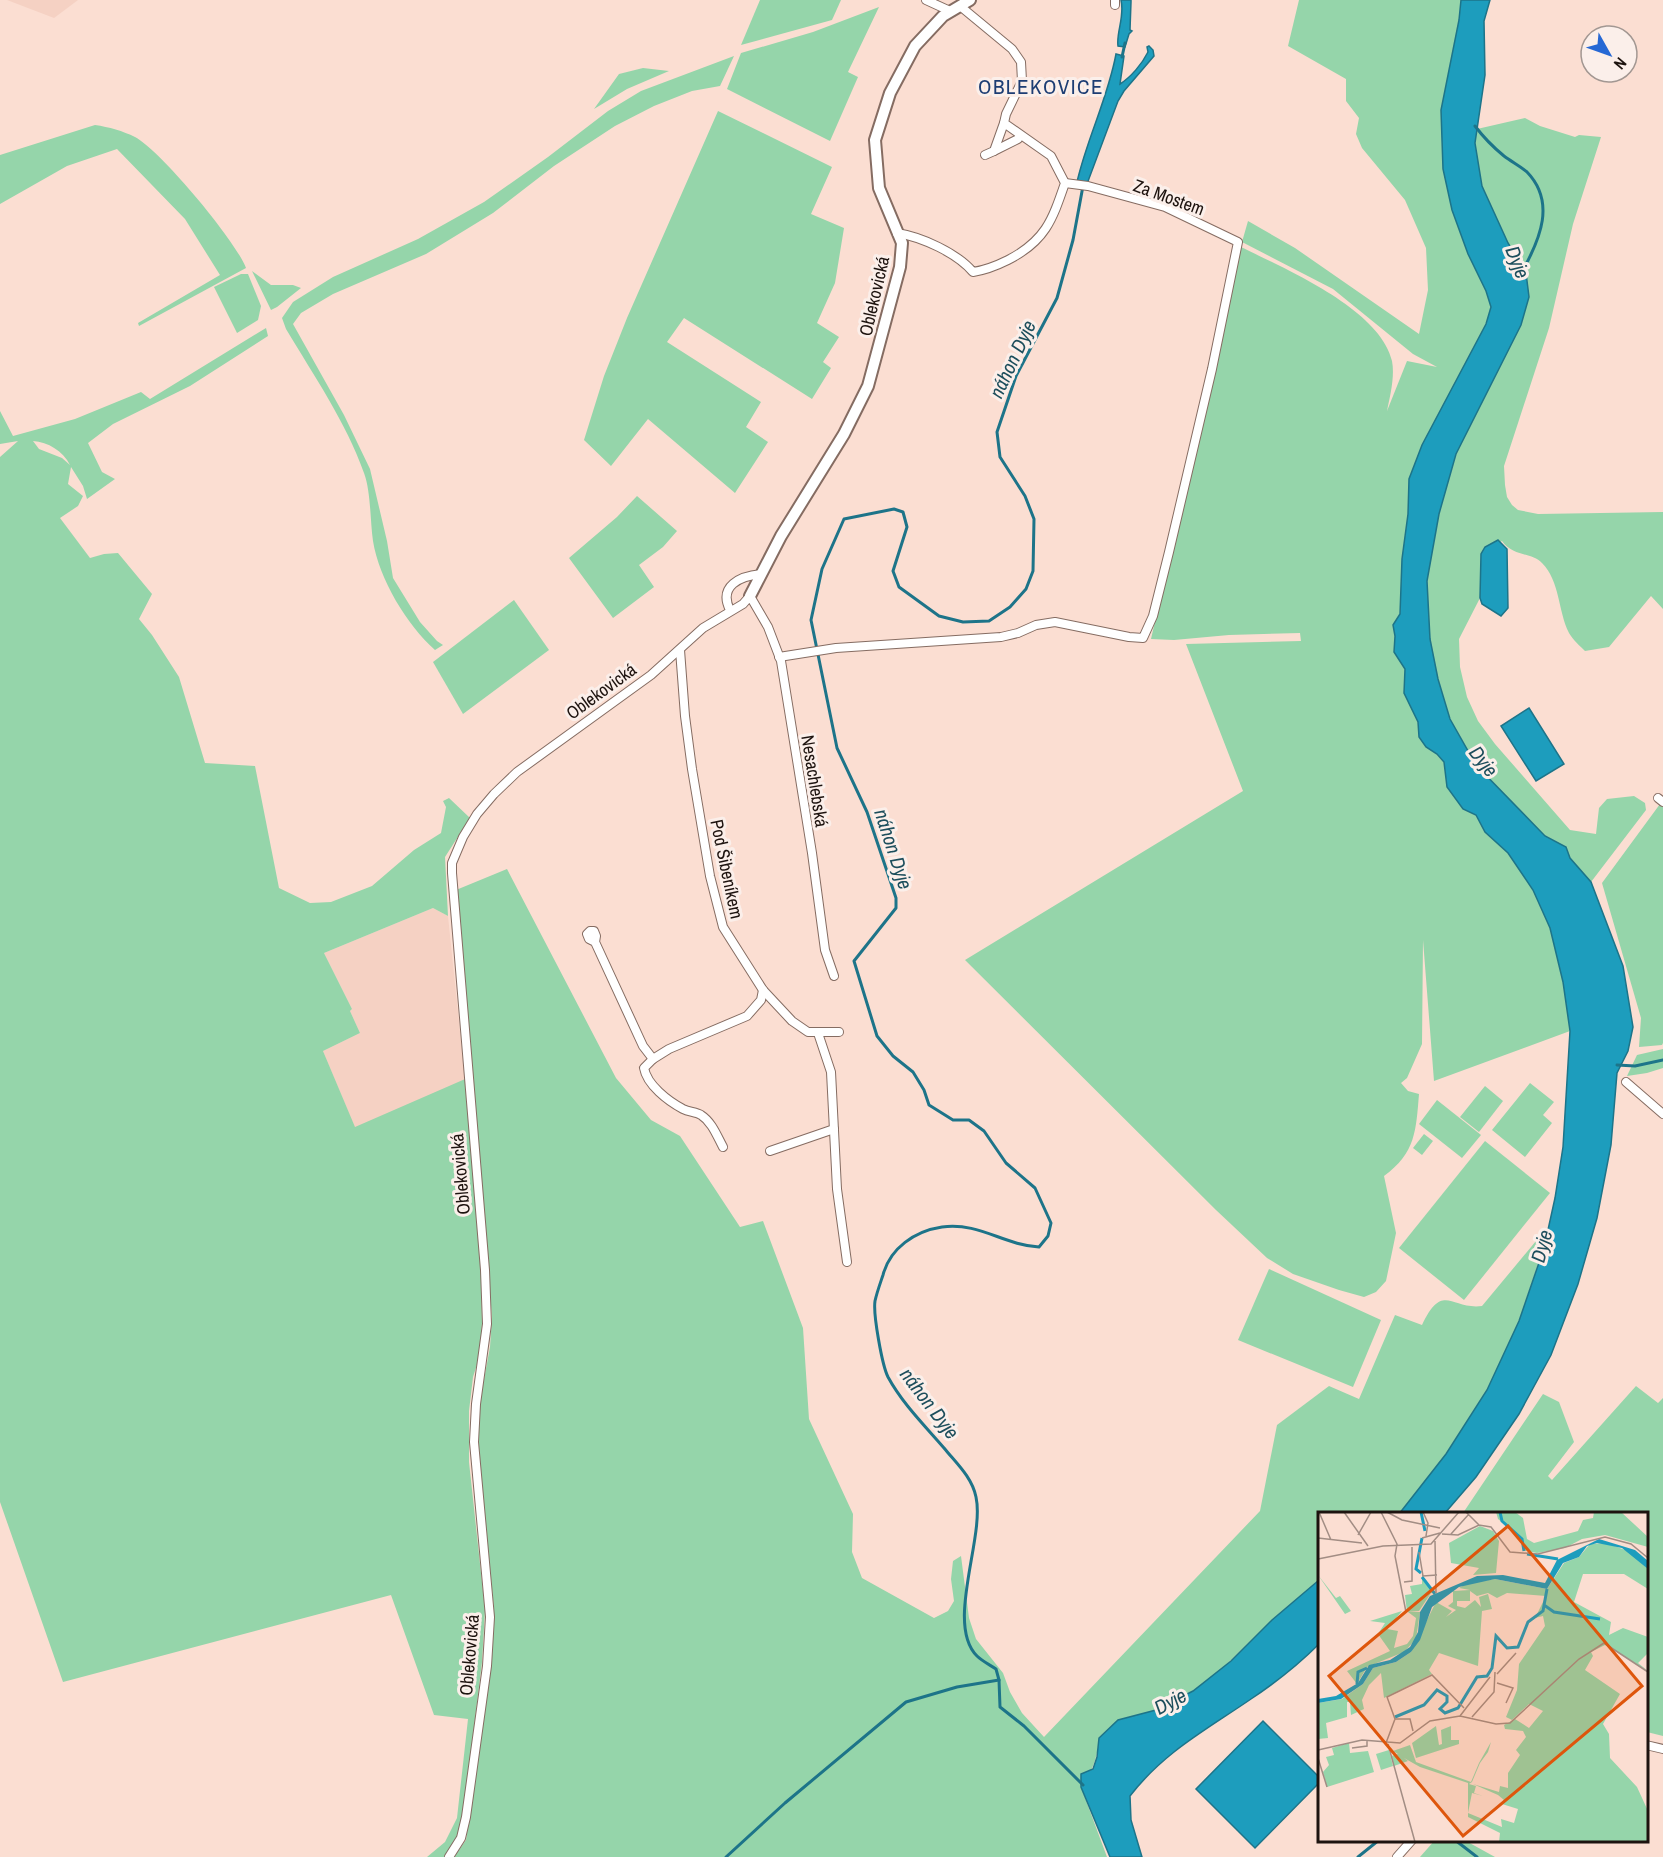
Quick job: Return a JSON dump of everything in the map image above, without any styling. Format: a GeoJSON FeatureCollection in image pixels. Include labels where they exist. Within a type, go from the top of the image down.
{"type":"FeatureCollection","features":[{"type":"Feature","properties":{"kind":"street"},"geometry":{"type":"LineString","coordinates":[[926,0],[950,12]]}},
{"type":"Feature","properties":{"kind":"street"},"geometry":{"type":"LineString","coordinates":[[965,3],[1012,49],[1021,62],[1022,81],[1006,114],[994,151]]}},
{"type":"Feature","properties":{"kind":"street","name":"Oblekovická"},"geometry":{"type":"LineString","coordinates":[[449,1857],[461,1838],[466,1817],[487,1666],[490,1617],[474,1442],[476,1404],[487,1324],[485,1270],[456,945],[452,863],[463,837],[477,814],[517,772],[651,675],[703,628],[743,604],[750,596],[781,536],[844,434],[868,386],[900,267],[902,243],[879,188],[875,140],[890,93],[915,46],[943,16],[965,3]]}},
{"type":"Feature","properties":{"kind":"street"},"geometry":{"type":"LineString","coordinates":[[897,232],[912,235],[964,261],[973,272],[987,270],[1027,251],[1040,238],[1065,183],[1051,156],[1004,123]]}},
{"type":"Feature","properties":{"kind":"street"},"geometry":{"type":"LineString","coordinates":[[985,155],[1018,139],[1020,135]]}},
{"type":"Feature","properties":{"kind":"street","name":"Za Mostem"},"geometry":{"type":"LineString","coordinates":[[779,657],[823,650],[1001,637],[1045,622],[1143,638],[1153,616],[1166,563],[1212,369],[1238,242],[1173,210],[1088,186],[1065,183]]}},
{"type":"Feature","properties":{"kind":"street"},"geometry":{"type":"LineString","coordinates":[[730,610],[726,602],[726,594],[731,586],[741,578],[762,574]]}},
{"type":"Feature","properties":{"kind":"street","name":"Nesachlebská"},"geometry":{"type":"LineString","coordinates":[[750,596],[768,627],[779,657],[787,692],[825,950],[834,976]]}},
{"type":"Feature","properties":{"kind":"street","name":"Pod Šibeníkem"},"geometry":{"type":"LineString","coordinates":[[680,650],[692,770],[710,876],[723,927],[763,990],[792,1021],[808,1032],[839,1032]]}},
{"type":"Feature","properties":{"kind":"street"},"geometry":{"type":"LineString","coordinates":[[595,942],[643,1046],[653,1059]]}},
{"type":"Feature","properties":{"kind":"street"},"geometry":{"type":"LineString","coordinates":[[723,1147],[711,1124],[701,1115],[683,1109],[658,1090],[646,1077],[644,1068],[669,1049],[747,1016],[760,1000],[763,990]]}},
{"type":"Feature","properties":{"kind":"street"},"geometry":{"type":"LineString","coordinates":[[818,1033],[831,1072],[837,1189],[848,1262]]}},
{"type":"Feature","properties":{"kind":"street"},"geometry":{"type":"LineString","coordinates":[[1626,1082],[1663,1114]]}},
{"type":"Feature","properties":{"kind":"street"},"geometry":{"type":"LineString","coordinates":[[770,1151],[834,1129]]}},
{"type":"Feature","properties":{"kind":"street"},"geometry":{"type":"LineString","coordinates":[[1648,1745],[1663,1749]]}},
{"type":"Feature","properties":{"kind":"street"},"geometry":{"type":"LineString","coordinates":[[1397,1857],[1410,1842]]}},
{"type":"Feature","properties":{"kind":"shaded area"},"geometry":{"type":"Polygon","coordinates":[[[7,0],[78,0],[54,18],[7,0]]]}},
{"type":"Feature","properties":{"kind":"shaded area"},"geometry":{"type":"Polygon","coordinates":[[[433,908],[448,916],[465,1080],[355,1128],[323,1051],[360,1033],[350,1011],[352,1009],[324,953],[433,908]]]}},
{"type":"Feature","properties":{"kind":"green space"},"geometry":{"type":"Polygon","coordinates":[[[760,0],[841,0],[832,20],[741,45],[760,0]]]}},
{"type":"Feature","properties":{"kind":"green space"},"geometry":{"type":"Polygon","coordinates":[[[1299,0],[1461,0],[1443,169],[1452,210],[1491,307],[1486,324],[1409,479],[1400,614],[1393,625],[1394,652],[1405,669],[1404,693],[1418,722],[1419,737],[1426,747],[1444,762],[1447,787],[1463,809],[1476,815],[1485,832],[1508,853],[1533,890],[1550,928],[1563,982],[1570,1031],[1434,1081],[1423,940],[1422,1044],[1407,1078],[1401,1083],[1408,1091],[1419,1094],[1417,1119],[1412,1140],[1403,1159],[1384,1176],[1396,1233],[1386,1281],[1376,1292],[1364,1297],[1293,1274],[1267,1258],[965,960],[1243,791],[1186,644],[1301,641],[1300,633],[1229,635],[1174,640],[1151,639],[1241,247],[1305,279],[1351,308],[1370,324],[1384,342],[1392,361],[1393,380],[1387,411],[1407,361],[1437,367],[1413,354],[1333,289],[1242,242],[1248,221],[1295,248],[1419,334],[1428,290],[1426,248],[1405,200],[1362,148],[1356,134],[1359,118],[1346,101],[1346,79],[1288,46],[1299,0]]]}},
{"type":"Feature","properties":{"kind":"green space"},"geometry":{"type":"Polygon","coordinates":[[[879,7],[848,72],[858,77],[830,141],[727,89],[741,53],[813,32],[879,7]]]}},
{"type":"Feature","properties":{"kind":"green space"},"geometry":{"type":"Polygon","coordinates":[[[734,56],[720,86],[692,91],[654,106],[615,126],[554,166],[493,213],[426,254],[333,294],[301,313],[293,324],[344,415],[370,469],[393,578],[420,622],[443,645],[435,650],[405,615],[381,571],[373,541],[368,489],[357,454],[339,417],[286,329],[282,318],[293,302],[333,277],[418,239],[484,202],[608,111],[641,91],[734,56]]]}},
{"type":"Feature","properties":{"kind":"green space"},"geometry":{"type":"Polygon","coordinates":[[[643,68],[669,71],[627,89],[594,109],[619,74],[643,68]]]}},
{"type":"Feature","properties":{"kind":"green space"},"geometry":{"type":"Polygon","coordinates":[[[718,111],[832,167],[811,214],[844,228],[835,283],[817,323],[839,337],[823,362],[831,368],[812,399],[684,318],[667,342],[761,402],[746,427],[768,442],[735,493],[648,419],[611,466],[584,440],[604,376],[627,318],[718,111]]]}},
{"type":"Feature","properties":{"kind":"green space"},"geometry":{"type":"Polygon","coordinates":[[[1525,118],[1540,126],[1575,137],[1579,135],[1601,137],[1573,224],[1549,328],[1504,466],[1507,497],[1518,510],[1538,514],[1663,512],[1663,609],[1651,596],[1609,647],[1585,651],[1569,633],[1556,587],[1548,570],[1538,560],[1511,550],[1502,541],[1481,554],[1480,598],[1459,639],[1460,667],[1467,697],[1478,721],[1495,744],[1570,830],[1596,834],[1599,808],[1607,799],[1634,796],[1645,803],[1646,810],[1591,882],[1570,858],[1566,847],[1545,836],[1476,765],[1450,719],[1438,679],[1430,639],[1427,581],[1439,514],[1456,453],[1521,325],[1526,273],[1508,243],[1482,186],[1475,143],[1477,129],[1525,118]]]}},
{"type":"Feature","properties":{"kind":"green space"},"geometry":{"type":"Polygon","coordinates":[[[95,125],[135,137],[162,160],[213,218],[246,268],[139,326],[138,323],[220,275],[185,219],[117,149],[67,166],[0,204],[0,155],[95,125]]]}},
{"type":"Feature","properties":{"kind":"green space"},"geometry":{"type":"Polygon","coordinates":[[[252,271],[271,285],[293,285],[301,288],[271,310],[252,271]]]}},
{"type":"Feature","properties":{"kind":"green space"},"geometry":{"type":"Polygon","coordinates":[[[241,274],[248,274],[261,306],[258,320],[237,333],[214,287],[241,274]]]}},
{"type":"Feature","properties":{"kind":"green space"},"geometry":{"type":"Polygon","coordinates":[[[266,328],[268,336],[190,386],[113,424],[88,443],[102,472],[115,479],[87,499],[83,486],[71,467],[68,484],[83,496],[78,506],[60,518],[90,558],[118,553],[152,594],[139,619],[179,677],[205,763],[255,766],[279,888],[310,903],[331,902],[372,886],[414,850],[441,833],[446,807],[443,801],[449,798],[470,818],[445,857],[448,916],[433,908],[324,953],[352,1009],[350,1011],[360,1033],[323,1051],[355,1127],[472,1076],[456,890],[507,869],[616,1078],[651,1120],[680,1136],[740,1227],[763,1221],[803,1328],[809,1419],[853,1514],[852,1552],[862,1578],[934,1618],[948,1611],[954,1601],[951,1579],[953,1561],[961,1556],[969,1618],[976,1639],[1003,1673],[1010,1692],[1022,1713],[1044,1737],[1260,1511],[1277,1425],[1329,1386],[1359,1399],[1395,1315],[1422,1325],[1429,1312],[1442,1301],[1482,1306],[1536,1241],[1540,1258],[1519,1321],[1487,1390],[1446,1454],[1403,1510],[1401,1512],[1318,1512],[1318,1581],[1272,1620],[1225,1666],[1193,1691],[1156,1710],[1118,1720],[1099,1738],[1094,1764],[1081,1787],[1107,1857],[454,1857],[466,1840],[492,1656],[494,1609],[479,1459],[478,1412],[490,1347],[492,1317],[480,1170],[473,1173],[481,1272],[482,1323],[480,1355],[473,1377],[469,1411],[469,1462],[485,1610],[482,1662],[463,1817],[457,1842],[446,1857],[427,1857],[445,1842],[457,1818],[468,1719],[434,1715],[391,1595],[63,1682],[0,1502],[0,457],[18,441],[0,444],[0,411],[13,436],[75,419],[141,392],[150,399],[266,328]],[[33,441],[39,449],[62,458],[70,465],[59,452],[49,445],[33,441]]]}},
{"type":"Feature","properties":{"kind":"green space"},"geometry":{"type":"Polygon","coordinates":[[[637,496],[677,531],[663,547],[639,565],[654,587],[613,618],[569,558],[617,517],[637,496]]]}},
{"type":"Feature","properties":{"kind":"green space"},"geometry":{"type":"Polygon","coordinates":[[[514,600],[549,650],[463,714],[433,662],[514,600]]]}},
{"type":"Feature","properties":{"kind":"green space"},"geometry":{"type":"Polygon","coordinates":[[[1660,804],[1663,806],[1663,1043],[1662,1045],[1639,1047],[1641,1018],[1602,883],[1660,804]]]}},
{"type":"Feature","properties":{"kind":"green space"},"geometry":{"type":"Polygon","coordinates":[[[1663,1049],[1663,1068],[1627,1076],[1637,1055],[1663,1049]]]}},
{"type":"Feature","properties":{"kind":"green space"},"geometry":{"type":"Polygon","coordinates":[[[1530,1083],[1554,1102],[1543,1115],[1552,1123],[1525,1157],[1492,1130],[1530,1083]]]}},
{"type":"Feature","properties":{"kind":"green space"},"geometry":{"type":"Polygon","coordinates":[[[1485,1086],[1503,1101],[1479,1132],[1460,1117],[1485,1086]]]}},
{"type":"Feature","properties":{"kind":"green space"},"geometry":{"type":"Polygon","coordinates":[[[1437,1100],[1481,1135],[1462,1158],[1419,1124],[1437,1100]]]}},
{"type":"Feature","properties":{"kind":"green space"},"geometry":{"type":"Polygon","coordinates":[[[1424,1134],[1433,1141],[1422,1155],[1413,1148],[1424,1134]]]}},
{"type":"Feature","properties":{"kind":"green space"},"geometry":{"type":"Polygon","coordinates":[[[1485,1141],[1550,1193],[1464,1300],[1399,1248],[1485,1141]]]}},
{"type":"Feature","properties":{"kind":"green space"},"geometry":{"type":"Polygon","coordinates":[[[1269,1269],[1381,1320],[1353,1387],[1238,1340],[1269,1269]]]}},
{"type":"Feature","properties":{"kind":"green space"},"geometry":{"type":"Polygon","coordinates":[[[1636,1386],[1658,1403],[1663,1398],[1663,1736],[1648,1732],[1648,1512],[1464,1512],[1543,1394],[1559,1402],[1574,1442],[1548,1476],[1552,1480],[1636,1386]]]}},
{"type":"Feature","properties":{"kind":"green space"},"geometry":{"type":"Polygon","coordinates":[[[1433,1842],[1468,1842],[1495,1857],[1420,1857],[1433,1842]]]}},
{"type":"Feature","properties":{"kind":"water"},"geometry":{"type":"Polygon","coordinates":[[[1121,0],[1131,0],[1130,30],[1132,31],[1125,47],[1118,46],[1121,0]]]}},
{"type":"Feature","properties":{"kind":"water","name":"Dyje"},"geometry":{"type":"Polygon","coordinates":[[[1461,0],[1490,0],[1484,21],[1485,75],[1475,143],[1482,186],[1508,243],[1526,273],[1529,297],[1521,325],[1456,454],[1439,514],[1427,581],[1430,639],[1438,679],[1450,719],[1476,765],[1545,836],[1566,847],[1570,858],[1591,882],[1623,966],[1633,1027],[1628,1051],[1617,1073],[1611,1145],[1597,1218],[1578,1284],[1551,1355],[1519,1414],[1476,1477],[1446,1512],[1401,1512],[1446,1454],[1487,1390],[1519,1321],[1544,1248],[1555,1198],[1563,1147],[1570,1031],[1563,982],[1550,928],[1533,890],[1508,853],[1485,832],[1476,815],[1463,809],[1447,787],[1444,762],[1426,747],[1419,737],[1418,722],[1404,693],[1405,669],[1394,652],[1393,625],[1400,614],[1409,479],[1422,445],[1486,324],[1491,307],[1452,210],[1443,169],[1441,110],[1461,0]]]}},
{"type":"Feature","properties":{"kind":"water"},"geometry":{"type":"Polygon","coordinates":[[[1149,46],[1154,56],[1118,101],[1087,184],[1077,182],[1116,54],[1124,56],[1120,84],[1139,66],[1149,46]]]}},
{"type":"Feature","properties":{"kind":"water"},"geometry":{"type":"Polygon","coordinates":[[[1498,540],[1507,549],[1508,608],[1501,616],[1482,604],[1480,598],[1481,554],[1485,547],[1498,540]]]}},
{"type":"Feature","properties":{"kind":"water"},"geometry":{"type":"Polygon","coordinates":[[[1529,708],[1564,764],[1536,781],[1501,726],[1529,708]]]}},
{"type":"Feature","properties":{"kind":"water"},"geometry":{"type":"Polygon","coordinates":[[[1318,1581],[1318,1645],[1269,1686],[1171,1754],[1143,1780],[1130,1796],[1131,1820],[1142,1857],[1110,1857],[1081,1787],[1081,1774],[1093,1769],[1099,1738],[1118,1720],[1156,1710],[1193,1691],[1231,1661],[1272,1620],[1318,1581]]]}},
{"type":"Feature","properties":{"kind":"water"},"geometry":{"type":"Polygon","coordinates":[[[1263,1721],[1318,1776],[1318,1784],[1255,1848],[1196,1789],[1263,1721]]]}},
{"type":"Feature","properties":{"kind":"waterway"},"geometry":{"type":"LineString","coordinates":[[1122,57],[1125,43]]}},
{"type":"Feature","properties":{"kind":"waterway","name":"Dyje"},"geometry":{"type":"LineString","coordinates":[[1475,126],[1496,149],[1527,172],[1541,196],[1542,221],[1535,246],[1523,270]]}},
{"type":"Feature","properties":{"kind":"waterway","name":"náhon Dyje"},"geometry":{"type":"LineString","coordinates":[[1083,186],[1073,240],[1057,298],[1016,376],[997,432],[1000,457],[1025,496],[1034,519],[1033,571],[1026,589],[1010,607],[989,621],[963,622],[939,616],[899,587],[893,571],[907,527],[903,512],[894,509],[844,519],[822,569],[811,620],[837,748],[867,812],[896,898],[896,908],[854,961],[877,1036],[893,1056],[913,1072],[924,1090],[929,1105],[953,1120],[969,1120],[984,1131],[1006,1163],[1035,1188],[1051,1223],[1048,1236],[1039,1247],[956,1226],[922,1232],[905,1242],[886,1265],[875,1301],[883,1362],[888,1377],[900,1396],[963,1471],[974,1490],[977,1514],[965,1602],[968,1642],[977,1656],[996,1669],[999,1680],[1000,1707],[1024,1726],[1083,1785]]}},
{"type":"Feature","properties":{"kind":"waterway"},"geometry":{"type":"LineString","coordinates":[[1617,1065],[1635,1066],[1663,1060]]}},
{"type":"Feature","properties":{"kind":"waterway"},"geometry":{"type":"LineString","coordinates":[[726,1857],[785,1803],[906,1702],[957,1687],[999,1680]]}},
{"type":"Feature","properties":{"kind":"waterway"},"geometry":{"type":"LineString","coordinates":[[1358,1857],[1377,1842]]}},
{"type":"Feature","properties":{"kind":"waterway"},"geometry":{"type":"LineString","coordinates":[[1458,1842],[1477,1857]]}},
{"type":"Feature","properties":{"kind":"district","name":"OBLEKOVICE"},"geometry":{"type":"Point","coordinates":[1041,86]}}]}
